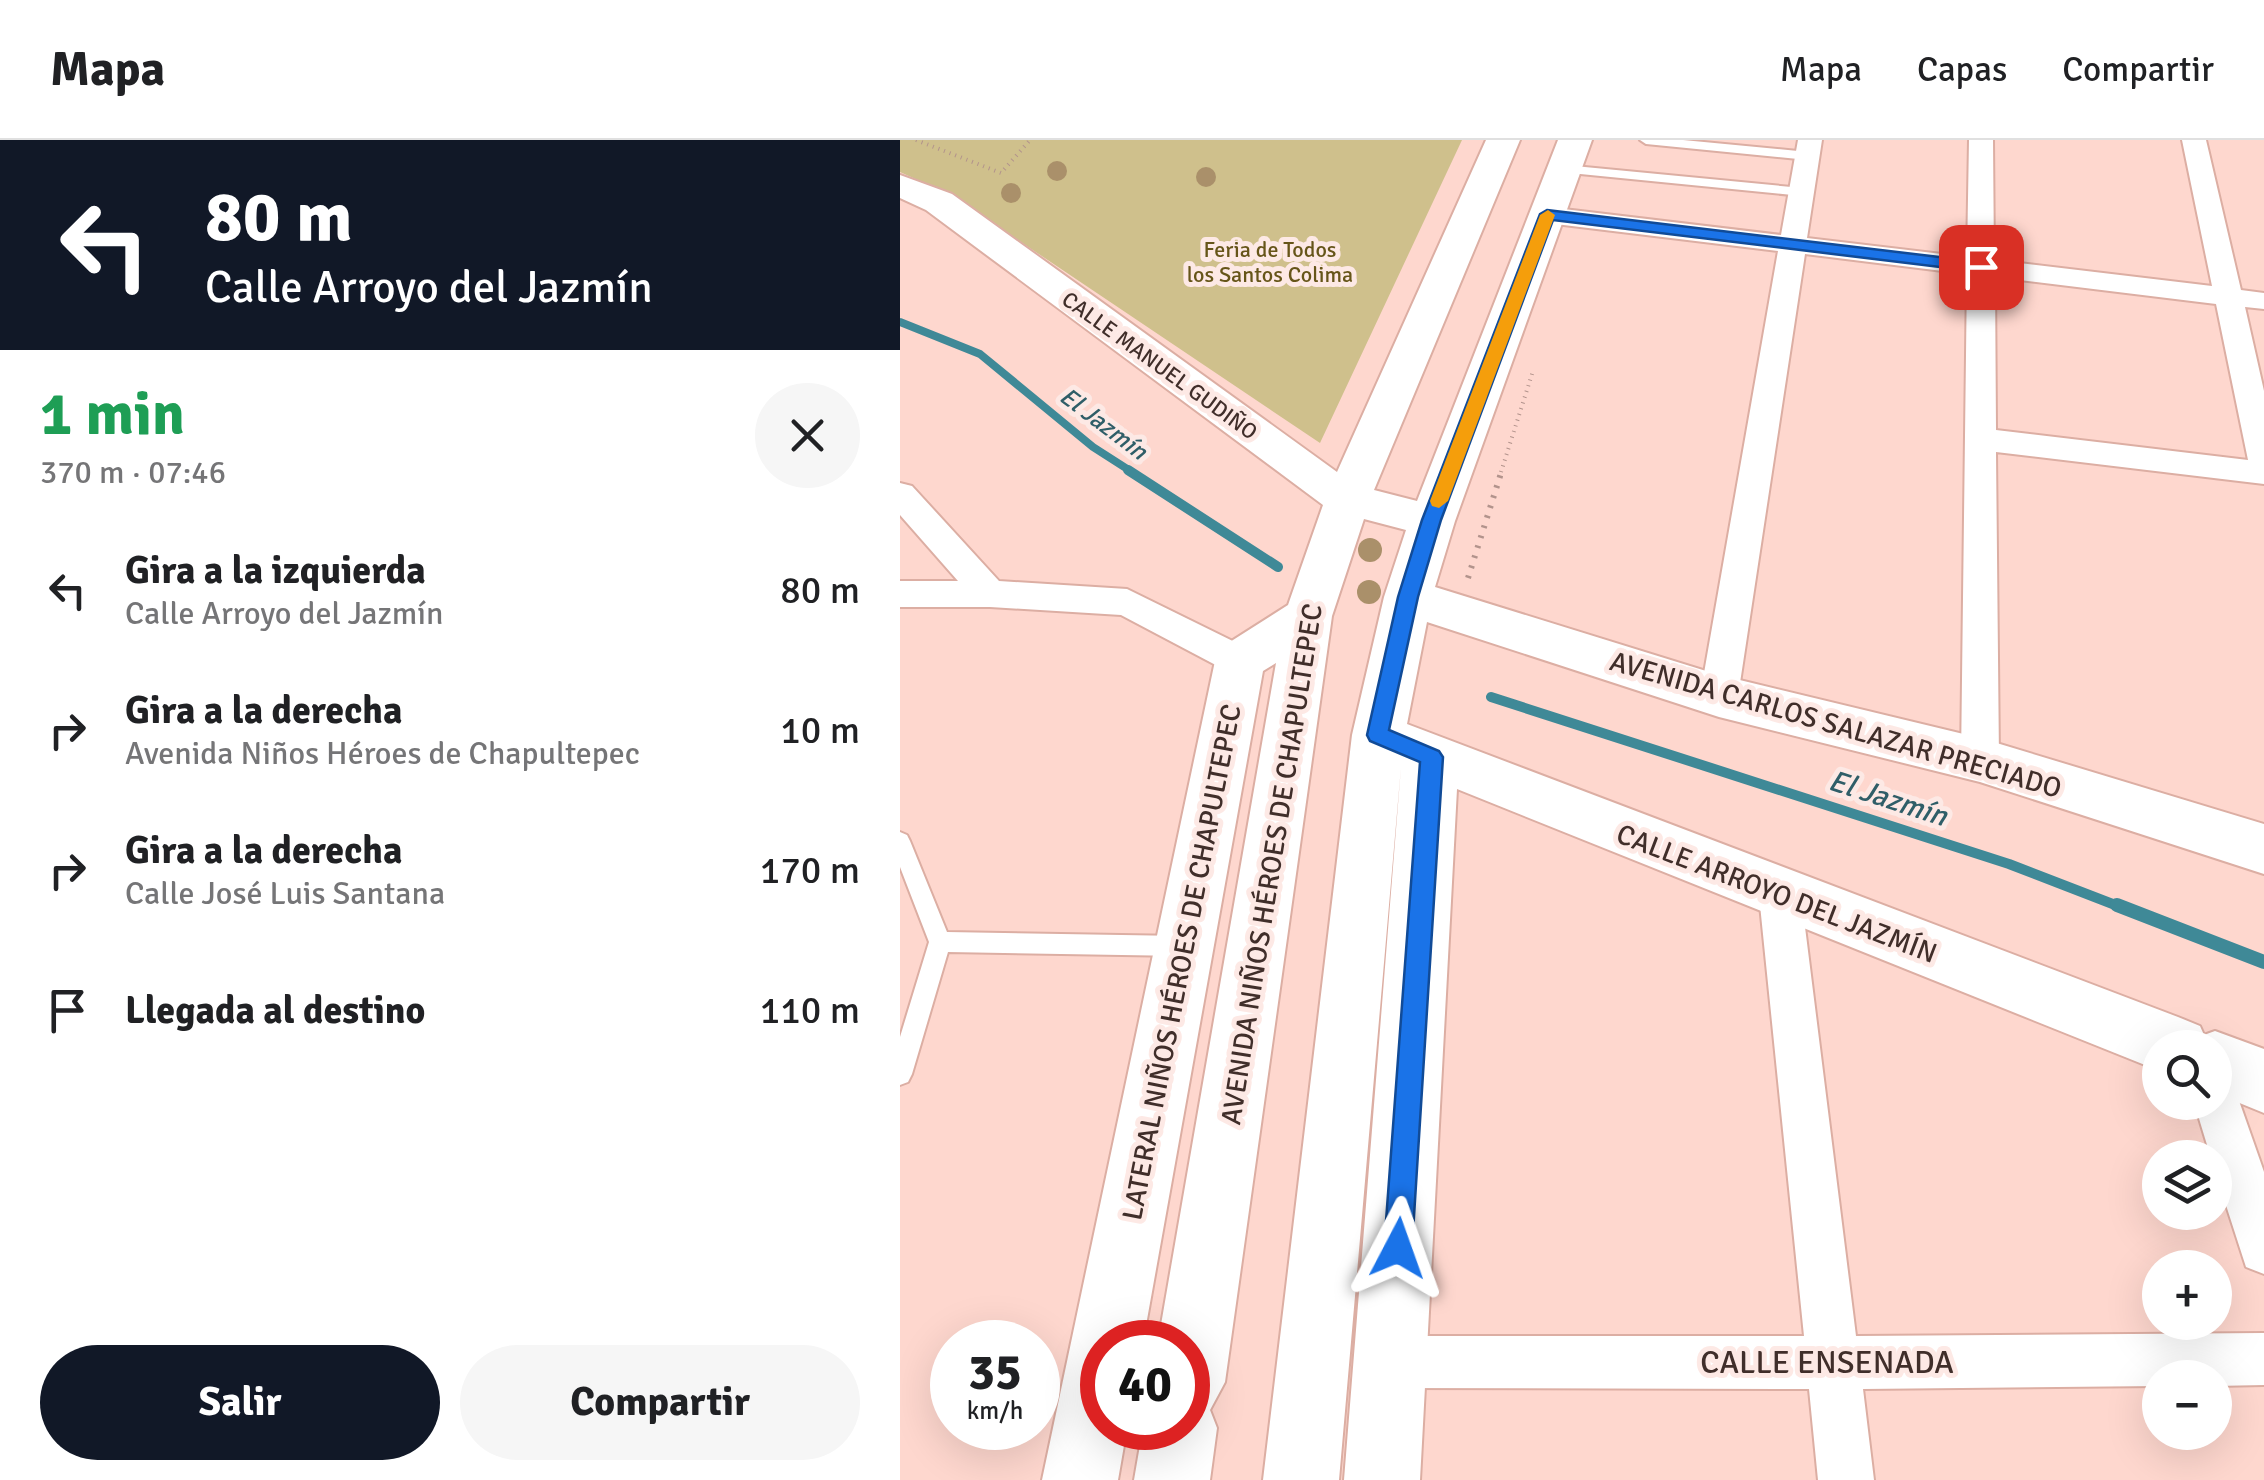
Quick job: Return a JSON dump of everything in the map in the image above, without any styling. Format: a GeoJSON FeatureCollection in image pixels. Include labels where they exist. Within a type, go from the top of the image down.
{"type":"FeatureCollection","features":[{"type":"Feature","properties":{"kind":"street","name":"AVENIDA NIÑOS HÉROES DE CHAPULTEPEC"},"geometry":{"type":"LineString","coordinates":[[1198,1320],[1308,616],[1348,500],[1503,140]]}},
{"type":"Feature","properties":{"kind":"street"},"geometry":{"type":"LineString","coordinates":[[1980,760],[1982,140]]}},
{"type":"Feature","properties":{"kind":"street"},"geometry":{"type":"LineString","coordinates":[[2194,140],[2264,460]]}},
{"type":"Feature","properties":{"kind":"street"},"geometry":{"type":"LineString","coordinates":[[1718,696],[1809,148]]}},
{"type":"Feature","properties":{"kind":"street"},"geometry":{"type":"LineString","coordinates":[[1382,1480],[1390,1362],[1408,597],[1432,520],[1562,174],[1793,244],[2264,301]]}},
{"type":"Feature","properties":{"kind":"street","name":"CALLE MANUEL GUDIÑO"},"geometry":{"type":"LineString","coordinates":[[900,185],[940,202],[1348,500],[1432,520]]}},
{"type":"Feature","properties":{"kind":"street"},"geometry":{"type":"LineString","coordinates":[[1980,439],[2264,474]]}},
{"type":"Feature","properties":{"kind":"street"},"geometry":{"type":"LineString","coordinates":[[900,494],[990,594]]}},
{"type":"Feature","properties":{"kind":"street"},"geometry":{"type":"LineString","coordinates":[[900,594],[990,594],[1127,602],[1240,661],[1308,616]]}},
{"type":"Feature","properties":{"kind":"street","name":"AVENIDA CARLOS SALAZAR PRECIADO"},"geometry":{"type":"LineString","coordinates":[[1408,597],[1718,696],[1980,760],[2264,849]]}},
{"type":"Feature","properties":{"kind":"street","name":"LATERAL NIÑOS HÉROES DE CHAPULTEPEC"},"geometry":{"type":"LineString","coordinates":[[1110,1320],[1240,661]]}},
{"type":"Feature","properties":{"kind":"street"},"geometry":{"type":"LineString","coordinates":[[1301,1480],[1404,746]]}},
{"type":"Feature","properties":{"kind":"street","name":"CALLE ARROYO DEL JAZMÍN"},"geometry":{"type":"LineString","coordinates":[[1404,746],[2142,1034]]}},
{"type":"Feature","properties":{"kind":"street"},"geometry":{"type":"LineString","coordinates":[[1780,895],[1846,1480]]}},
{"type":"Feature","properties":{"kind":"street"},"geometry":{"type":"LineString","coordinates":[[2232,1069],[2264,1081]]}},
{"type":"Feature","properties":{"kind":"street"},"geometry":{"type":"LineString","coordinates":[[2223,1120],[2264,1249]]}},
{"type":"Feature","properties":{"kind":"street","name":"CALLE ENSENADA"},"geometry":{"type":"LineString","coordinates":[[1390,1362],[1833,1364],[2264,1359]]}},
{"type":"Feature","properties":{"kind":"street"},"geometry":{"type":"LineString","coordinates":[[1080,1480],[1086,1450]]}},
{"type":"Feature","properties":{"kind":"street"},"geometry":{"type":"LineString","coordinates":[[1172,1480],[1177,1450]]}},
{"type":"Feature","properties":{"kind":"lane"},"geometry":{"type":"LineString","coordinates":[[1646,140],[1809,148]]}},
{"type":"Feature","properties":{"kind":"lane"},"geometry":{"type":"LineString","coordinates":[[1562,174],[1802,192]]}},
{"type":"Feature","properties":{"kind":"lane"},"geometry":{"type":"LineString","coordinates":[[900,842],[940,942],[900,1074]]}},
{"type":"Feature","properties":{"kind":"lane"},"geometry":{"type":"LineString","coordinates":[[940,942],[1184,946]]}},
{"type":"Feature","properties":{"kind":"path"},"geometry":{"type":"LineString","coordinates":[[916,140],[1000,174],[1030,140]]}},
{"type":"Feature","properties":{"kind":"green space","name":"Feria de Todos los Santos Colima"},"geometry":{"type":"Polygon","coordinates":[[[900,140],[1462,140],[1320,443],[951,195],[900,172],[900,140]]]}},
{"type":"Feature","properties":{"kind":"waterway","name":"El Jazmín"},"geometry":{"type":"LineString","coordinates":[[900,322],[980,354],[1093,447],[1132,472]]}},
{"type":"Feature","properties":{"kind":"waterway","name":"El Jazmín"},"geometry":{"type":"LineString","coordinates":[[1128,470],[1278,567]]}},
{"type":"Feature","properties":{"kind":"waterway","name":"El Jazmín"},"geometry":{"type":"LineString","coordinates":[[1491,697],[2009,864],[2123,908]]}},
{"type":"Feature","properties":{"kind":"waterway","name":"El Jazmín"},"geometry":{"type":"LineString","coordinates":[[2117,905],[2264,962]]}},
{"type":"Feature","properties":{"kind":"slow traffic"},"geometry":{"type":"LineString","coordinates":[[1439,501],[1548,215]]}},
{"type":"Feature","properties":{"kind":"route"},"geometry":{"type":"LineString","coordinates":[[1398,1248],[1432,757],[1378,735],[1408,597],[1432,520],[1547,214],[1981,267]]}}]}
